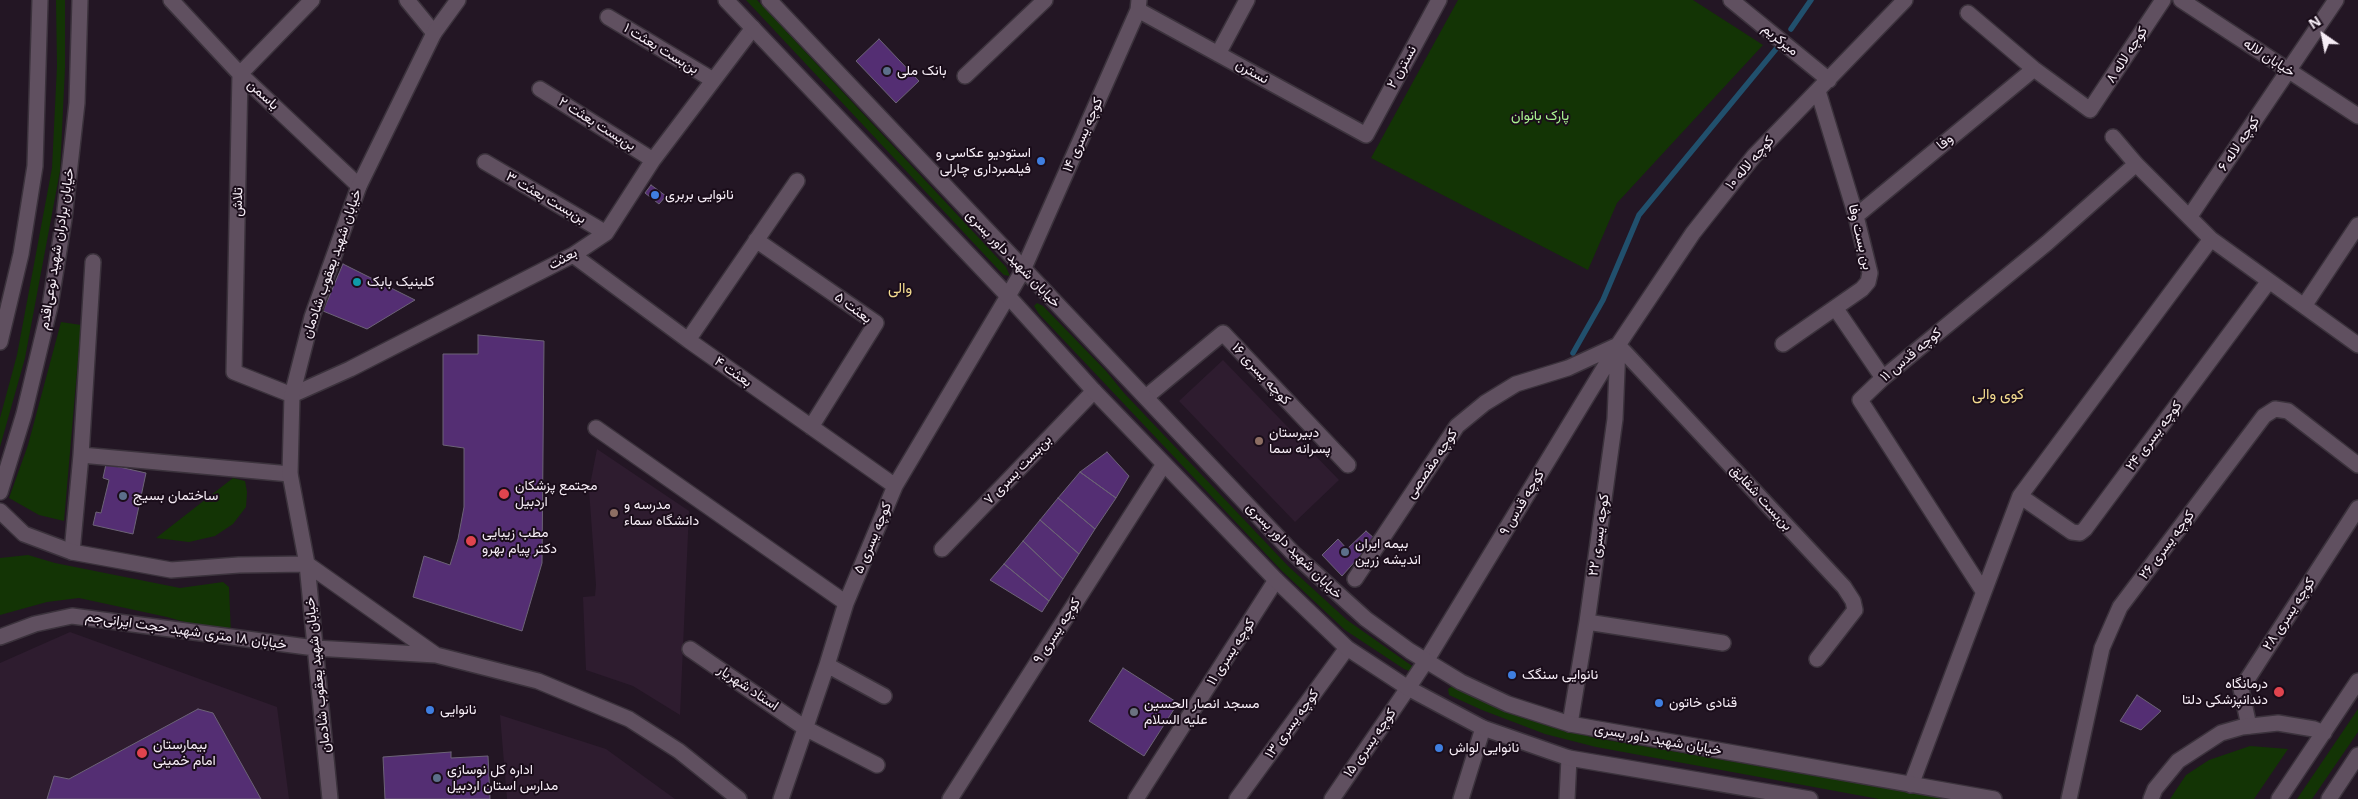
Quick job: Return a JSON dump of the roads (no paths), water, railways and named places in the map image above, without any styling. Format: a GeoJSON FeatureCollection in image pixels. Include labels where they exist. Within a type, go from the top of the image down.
{"type":"FeatureCollection","features":[{"type":"Feature","properties":{"kind":"street"},"geometry":{"type":"LineString","coordinates":[[0,342],[21,254],[35,166],[40,0]]}},
{"type":"Feature","properties":{"kind":"street","name":"خیابان برادران شهید نوعی‌اقدم"},"geometry":{"type":"LineString","coordinates":[[0,492],[24,414],[50,306],[64,219],[77,103],[80,0]]}},
{"type":"Feature","properties":{"kind":"street","name":"یاسمن"},"geometry":{"type":"LineString","coordinates":[[171,0],[240,74],[359,186]]}},
{"type":"Feature","properties":{"kind":"street"},"geometry":{"type":"LineString","coordinates":[[240,74],[312,0]]}},
{"type":"Feature","properties":{"kind":"street"},"geometry":{"type":"LineString","coordinates":[[408,0],[434,32]]}},
{"type":"Feature","properties":{"kind":"street","name":"خیابان شهید یعقوب شادمان"},"geometry":{"type":"LineString","coordinates":[[446,15],[454,0]]}},
{"type":"Feature","properties":{"kind":"street","name":"خیابان شهید یعقوب شادمان"},"geometry":{"type":"LineString","coordinates":[[330,799],[307,564],[290,474],[292,395],[312,317],[359,186],[434,32],[458,0]]}},
{"type":"Feature","properties":{"kind":"street","name":"خیابان شهید داور یسری"},"geometry":{"type":"LineString","coordinates":[[726,0],[1008,296],[1094,391],[1276,580],[1346,648],[1408,688],[1483,728],[1569,758],[1810,799]]}},
{"type":"Feature","properties":{"kind":"street","name":"خیابان شهید داور یسری"},"geometry":{"type":"LineString","coordinates":[[769,0],[1293,553],[1366,619],[1426,660],[1461,682],[1508,704],[1570,724],[1994,799]]}},
{"type":"Feature","properties":{"kind":"street"},"geometry":{"type":"LineString","coordinates":[[965,76],[1045,0]]}},
{"type":"Feature","properties":{"kind":"street"},"geometry":{"type":"LineString","coordinates":[[1218,54],[1247,0]]}},
{"type":"Feature","properties":{"kind":"street","name":"نسترن ۲"},"geometry":{"type":"LineString","coordinates":[[1366,135],[1439,0]]}},
{"type":"Feature","properties":{"kind":"street","name":"میرکریم"},"geometry":{"type":"LineString","coordinates":[[1731,0],[1829,80]]}},
{"type":"Feature","properties":{"kind":"street","name":"کوچه لاله ۱۰"},"geometry":{"type":"LineString","coordinates":[[1618,345],[1693,233],[1748,163],[1905,0]]}},
{"type":"Feature","properties":{"kind":"street","name":"کوچه لاله ۸"},"geometry":{"type":"LineString","coordinates":[[2034,68],[2090,110],[2163,0]]}},
{"type":"Feature","properties":{"kind":"street","name":"خیابان لاله"},"geometry":{"type":"LineString","coordinates":[[2181,0],[2358,116]]}},
{"type":"Feature","properties":{"kind":"street","name":"کوچه لاله ۶"},"geometry":{"type":"LineString","coordinates":[[2190,216],[2336,0]]}},
{"type":"Feature","properties":{"kind":"street","name":"کوچه یسری ۱۴"},"geometry":{"type":"LineString","coordinates":[[1008,296],[1023,270],[1138,5]]}},
{"type":"Feature","properties":{"kind":"street","name":"نسترن"},"geometry":{"type":"LineString","coordinates":[[1138,5],[1218,54],[1366,135]]}},
{"type":"Feature","properties":{"kind":"street"},"geometry":{"type":"LineString","coordinates":[[1968,13],[2034,68]]}},
{"type":"Feature","properties":{"kind":"street","name":"بن‌بست بعثت ۱"},"geometry":{"type":"LineString","coordinates":[[608,17],[713,80]]}},
{"type":"Feature","properties":{"kind":"street","name":"بعثت"},"geometry":{"type":"LineString","coordinates":[[292,395],[350,369],[573,255],[606,233],[653,160],[753,28]]}},
{"type":"Feature","properties":{"kind":"street","name":"وفا"},"geometry":{"type":"LineString","coordinates":[[1856,216],[2034,68]]}},
{"type":"Feature","properties":{"kind":"street","name":"تلاش"},"geometry":{"type":"LineString","coordinates":[[240,74],[234,372],[292,395]]}},
{"type":"Feature","properties":{"kind":"street","name":"بن‌بست بعثت ۲"},"geometry":{"type":"LineString","coordinates":[[540,89],[653,160]]}},
{"type":"Feature","properties":{"kind":"street","name":"بن بست وفا"},"geometry":{"type":"LineString","coordinates":[[1783,344],[1862,289],[1868,282],[1870,273],[1856,216],[1818,92]]}},
{"type":"Feature","properties":{"kind":"street"},"geometry":{"type":"LineString","coordinates":[[2113,137],[2136,164],[2211,239],[2358,345]]}},
{"type":"Feature","properties":{"kind":"street","name":"بن‌بست بعثت ۳"},"geometry":{"type":"LineString","coordinates":[[485,162],[606,233]]}},
{"type":"Feature","properties":{"kind":"street","name":"کوچه قدس ۱۱"},"geometry":{"type":"LineString","coordinates":[[1983,591],[1860,400],[1883,378],[2046,243],[2136,164]]}},
{"type":"Feature","properties":{"kind":"street"},"geometry":{"type":"LineString","coordinates":[[688,340],[797,181]]}},
{"type":"Feature","properties":{"kind":"street"},"geometry":{"type":"LineString","coordinates":[[2304,306],[2358,225]]}},
{"type":"Feature","properties":{"kind":"street"},"geometry":{"type":"LineString","coordinates":[[1911,785],[2020,496],[2211,239]]}},
{"type":"Feature","properties":{"kind":"street","name":"بعثت ۵"},"geometry":{"type":"LineString","coordinates":[[756,240],[876,323],[811,427]]}},
{"type":"Feature","properties":{"kind":"street","name":"بعثت ۴"},"geometry":{"type":"LineString","coordinates":[[573,255],[688,340],[895,486]]}},
{"type":"Feature","properties":{"kind":"street"},"geometry":{"type":"LineString","coordinates":[[72,552],[82,455],[93,262]]}},
{"type":"Feature","properties":{"kind":"street","name":"کوچه یسری ۲۴"},"geometry":{"type":"LineString","coordinates":[[2020,496],[2072,532],[2080,532],[2085,529],[2269,280]]}},
{"type":"Feature","properties":{"kind":"street","name":"کوچه یسری ۵"},"geometry":{"type":"LineString","coordinates":[[781,799],[846,603],[895,486],[1008,296]]}},
{"type":"Feature","properties":{"kind":"street"},"geometry":{"type":"LineString","coordinates":[[1836,308],[1883,378]]}},
{"type":"Feature","properties":{"kind":"street","name":"کوچه یسری ۱۶"},"geometry":{"type":"LineString","coordinates":[[1146,397],[1223,333],[1348,465]]}},
{"type":"Feature","properties":{"kind":"street","name":"کوچه مقصصی"},"geometry":{"type":"LineString","coordinates":[[1355,579],[1458,426],[1485,403],[1516,384],[1568,368],[1618,345]]}},
{"type":"Feature","properties":{"kind":"street","name":"کوچه یسری ۲۲"},"geometry":{"type":"LineString","coordinates":[[1570,724],[1588,622],[1615,419],[1618,345]]}},
{"type":"Feature","properties":{"kind":"street","name":"بن‌بست شقایق"},"geometry":{"type":"LineString","coordinates":[[1618,345],[1844,586],[1853,601],[1854,610],[1817,659]]}},
{"type":"Feature","properties":{"kind":"street","name":"کوچه قدس ۹"},"geometry":{"type":"LineString","coordinates":[[1408,688],[1618,345]]}},
{"type":"Feature","properties":{"kind":"street","name":"بن‌بست یسری ۷"},"geometry":{"type":"LineString","coordinates":[[942,548],[1094,391]]}},
{"type":"Feature","properties":{"kind":"street","name":"کوچه یسری ۲۶"},"geometry":{"type":"LineString","coordinates":[[2069,799],[2102,648],[2120,607],[2264,416],[2275,409],[2288,411],[2358,465]]}},
{"type":"Feature","properties":{"kind":"street"},"geometry":{"type":"LineString","coordinates":[[596,428],[846,603]]}},
{"type":"Feature","properties":{"kind":"street"},"geometry":{"type":"LineString","coordinates":[[82,455],[290,474]]}},
{"type":"Feature","properties":{"kind":"street","name":"کوچه یسری ۹"},"geometry":{"type":"LineString","coordinates":[[950,799],[1164,464]]}},
{"type":"Feature","properties":{"kind":"street","name":"کوچه یسری ۲۸"},"geometry":{"type":"LineString","coordinates":[[2249,726],[2241,689],[2358,508]]}},
{"type":"Feature","properties":{"kind":"street"},"geometry":{"type":"LineString","coordinates":[[0,511],[24,534],[72,552],[171,570],[307,564]]}},
{"type":"Feature","properties":{"kind":"street","name":"خیابان ۱۸ متری شهید حجت ایرانی‌جم"},"geometry":{"type":"LineString","coordinates":[[307,564],[436,655]]}},
{"type":"Feature","properties":{"kind":"street","name":"کوچه یسری ۱۱"},"geometry":{"type":"LineString","coordinates":[[1136,799],[1276,580]]}},
{"type":"Feature","properties":{"kind":"street","name":"خیابان ۱۸ متری شهید حجت ایرانی‌جم"},"geometry":{"type":"LineString","coordinates":[[0,636],[35,624],[72,616],[314,648],[436,655],[538,681],[629,719],[679,751],[739,799]]}},
{"type":"Feature","properties":{"kind":"street"},"geometry":{"type":"LineString","coordinates":[[1588,622],[1723,643]]}},
{"type":"Feature","properties":{"kind":"street","name":"کوچه یسری ۱۳"},"geometry":{"type":"LineString","coordinates":[[1237,799],[1346,648]]}},
{"type":"Feature","properties":{"kind":"street","name":"استاد شهریار"},"geometry":{"type":"LineString","coordinates":[[690,649],[805,728],[877,765]]}},
{"type":"Feature","properties":{"kind":"street"},"geometry":{"type":"LineString","coordinates":[[827,665],[884,696]]}},
{"type":"Feature","properties":{"kind":"street"},"geometry":{"type":"LineString","coordinates":[[2279,799],[2358,681]]}},
{"type":"Feature","properties":{"kind":"street","name":"کوچه یسری ۱۵"},"geometry":{"type":"LineString","coordinates":[[1332,799],[1408,688]]}},
{"type":"Feature","properties":{"kind":"street"},"geometry":{"type":"LineString","coordinates":[[2151,799],[2155,789],[2178,761],[2221,733],[2249,726],[2278,723],[2314,728],[2324,732]]}},
{"type":"Feature","properties":{"kind":"street"},"geometry":{"type":"LineString","coordinates":[[1461,799],[1483,728]]}},
{"type":"Feature","properties":{"kind":"street"},"geometry":{"type":"LineString","coordinates":[[2328,799],[2358,755]]}},
{"type":"Feature","properties":{"kind":"street"},"geometry":{"type":"LineString","coordinates":[[1567,799],[1569,758]]}},
{"type":"Feature","properties":{"kind":"waterway"},"geometry":{"type":"LineString","coordinates":[[1791,29],[1811,0]]}},
{"type":"Feature","properties":{"kind":"waterway"},"geometry":{"type":"LineString","coordinates":[[1573,353],[1603,300],[1639,215],[1776,49]]}},
{"type":"Feature","properties":{"kind":"place","name":"بانک ملی"},"geometry":{"type":"Point","coordinates":[887,71]}},
{"type":"Feature","properties":{"kind":"place","name":"استودیو عکاسی و فیلمبرداری چارلی"},"geometry":{"type":"Point","coordinates":[1041,161]}},
{"type":"Feature","properties":{"kind":"place","name":"نانوایی بربری"},"geometry":{"type":"Point","coordinates":[655,195]}},
{"type":"Feature","properties":{"kind":"place","name":"کلینیک بابک"},"geometry":{"type":"Point","coordinates":[357,282]}},
{"type":"Feature","properties":{"kind":"place","name":"دبیرستان پسرانه سما"},"geometry":{"type":"Point","coordinates":[1259,441]}},
{"type":"Feature","properties":{"kind":"place","name":"مجتمع پزشکان اردبیل"},"geometry":{"type":"Point","coordinates":[504,494]}},
{"type":"Feature","properties":{"kind":"place","name":"ساختمان بسیج"},"geometry":{"type":"Point","coordinates":[123,496]}},
{"type":"Feature","properties":{"kind":"place","name":"مدرسه و دانشگاه سماء"},"geometry":{"type":"Point","coordinates":[614,513]}},
{"type":"Feature","properties":{"kind":"place","name":"مطب زیبایی دکتر پیام بهرو"},"geometry":{"type":"Point","coordinates":[471,541]}},
{"type":"Feature","properties":{"kind":"place","name":"بیمه ایران اندیشه زرین"},"geometry":{"type":"Point","coordinates":[1345,552]}},
{"type":"Feature","properties":{"kind":"place","name":"نانوایی سنگک"},"geometry":{"type":"Point","coordinates":[1512,675]}},
{"type":"Feature","properties":{"kind":"place","name":"درمانگاه دندانپزشکی دلتا"},"geometry":{"type":"Point","coordinates":[2279,692]}},
{"type":"Feature","properties":{"kind":"place","name":"قنادی خاتون"},"geometry":{"type":"Point","coordinates":[1659,703]}},
{"type":"Feature","properties":{"kind":"place","name":"نانوایی"},"geometry":{"type":"Point","coordinates":[430,710]}},
{"type":"Feature","properties":{"kind":"place","name":"مسجد انصار الحسین علیه السلام"},"geometry":{"type":"Point","coordinates":[1134,712]}},
{"type":"Feature","properties":{"kind":"place","name":"نانوایی لواش"},"geometry":{"type":"Point","coordinates":[1439,748]}},
{"type":"Feature","properties":{"kind":"place","name":"بیمارستان امام خمینی"},"geometry":{"type":"Point","coordinates":[142,753]}},
{"type":"Feature","properties":{"kind":"place","name":"اداره کل نوسازی مدارس استان اردبیل"},"geometry":{"type":"Point","coordinates":[437,778]}},
{"type":"Feature","properties":{"kind":"district","name":"والی"},"geometry":{"type":"Point","coordinates":[900,289]}},
{"type":"Feature","properties":{"kind":"district","name":"کوی والی"},"geometry":{"type":"Point","coordinates":[1998,395]}},
{"type":"Feature","properties":{"kind":"park label","name":"پارک بانوان"},"geometry":{"type":"Point","coordinates":[1540,116]}}]}
